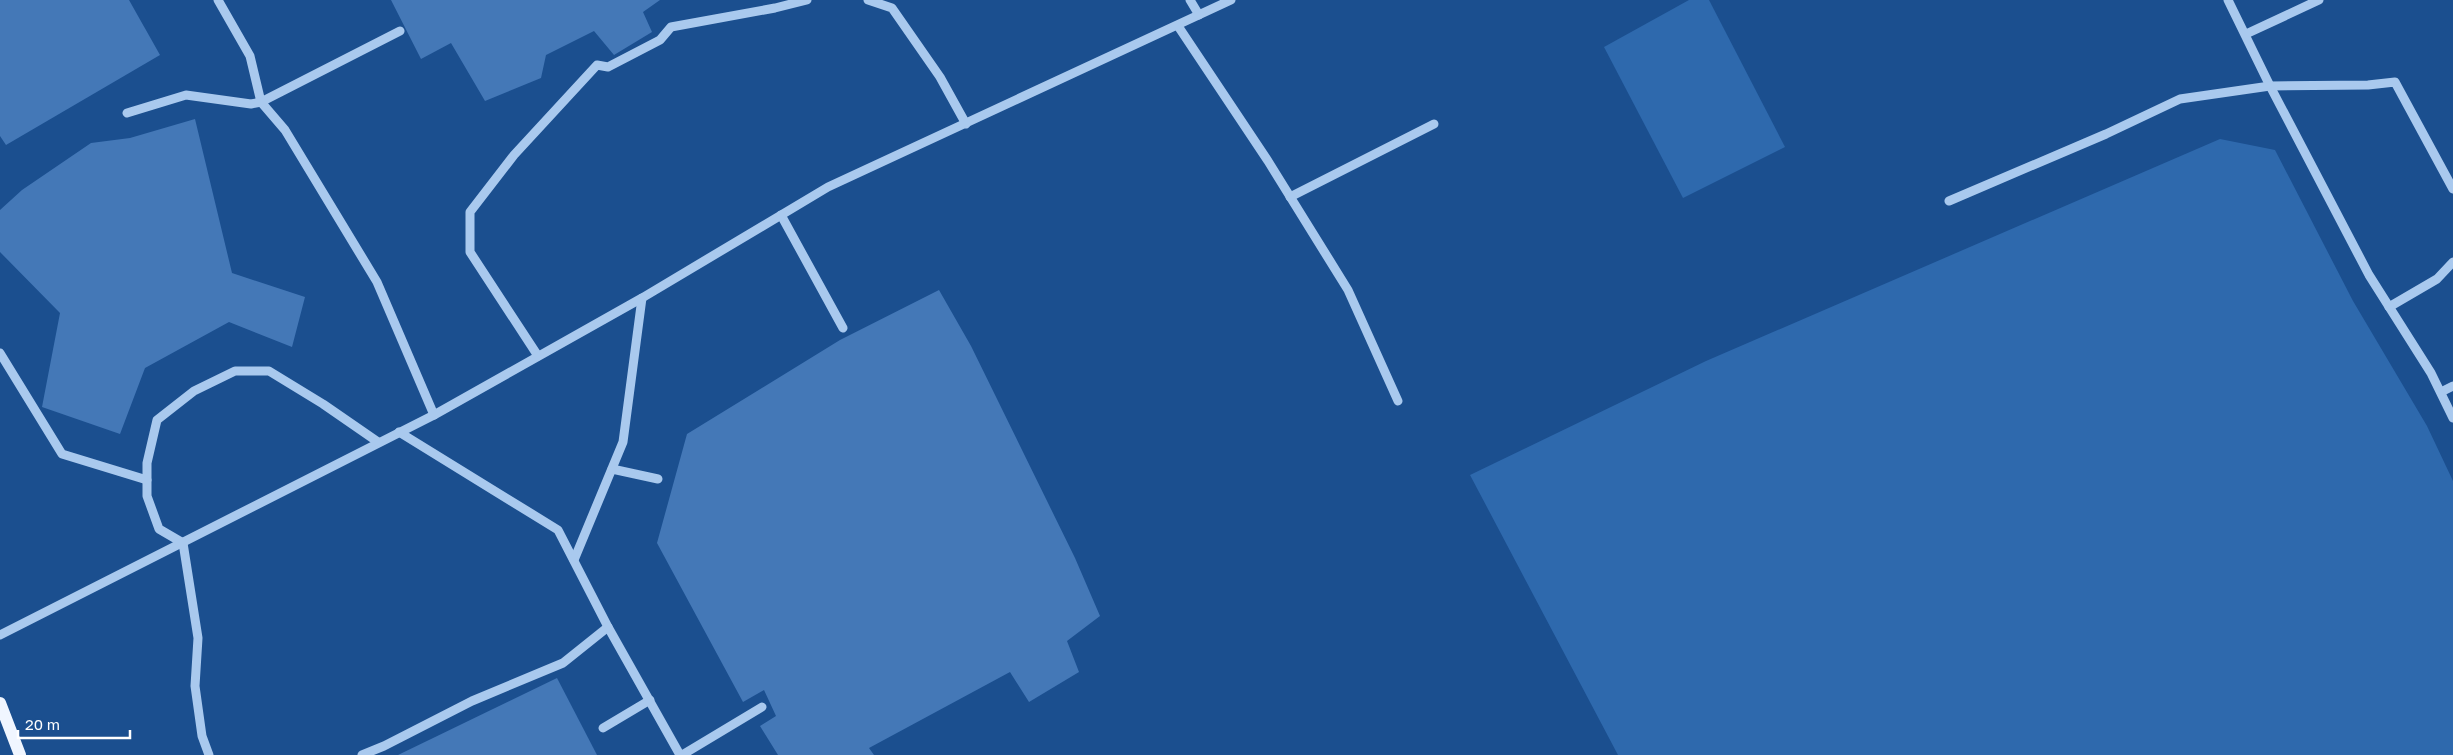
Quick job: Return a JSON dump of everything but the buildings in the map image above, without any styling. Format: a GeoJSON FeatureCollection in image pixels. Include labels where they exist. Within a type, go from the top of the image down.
{"type":"FeatureCollection","features":[{"type":"Feature","properties":{"kind":"main road"},"geometry":{"type":"LineString","coordinates":[[0,703],[20,755]]}},
{"type":"Feature","properties":{"kind":"lane"},"geometry":{"type":"LineString","coordinates":[[218,0],[250,56],[261,102],[285,130],[377,282],[434,415]]}},
{"type":"Feature","properties":{"kind":"lane"},"geometry":{"type":"LineString","coordinates":[[538,356],[470,252],[470,212],[514,155],[597,66],[608,67],[660,40],[671,27],[767,10],[807,0]]}},
{"type":"Feature","properties":{"kind":"lane"},"geometry":{"type":"LineString","coordinates":[[868,0],[890,4],[940,77],[966,124]]}},
{"type":"Feature","properties":{"kind":"lane"},"geometry":{"type":"LineString","coordinates":[[1190,0],[1200,15]]}},
{"type":"Feature","properties":{"kind":"lane"},"geometry":{"type":"LineString","coordinates":[[0,635],[434,415],[642,298],[828,187],[1231,0]]}},
{"type":"Feature","properties":{"kind":"lane"},"geometry":{"type":"LineString","coordinates":[[2228,0],[2270,86],[2369,275],[2432,373],[2453,418]]}},
{"type":"Feature","properties":{"kind":"lane"},"geometry":{"type":"LineString","coordinates":[[2246,34],[2319,0]]}},
{"type":"Feature","properties":{"kind":"lane"},"geometry":{"type":"LineString","coordinates":[[1178,26],[1290,197],[1348,290],[1398,401]]}},
{"type":"Feature","properties":{"kind":"lane"},"geometry":{"type":"LineString","coordinates":[[128,113],[186,95],[251,104],[261,102],[400,31]]}},
{"type":"Feature","properties":{"kind":"lane"},"geometry":{"type":"LineString","coordinates":[[1950,201],[2106,134],[2180,99],[2270,86],[2368,85],[2395,82],[2453,189]]}},
{"type":"Feature","properties":{"kind":"lane"},"geometry":{"type":"LineString","coordinates":[[1290,197],[1434,124]]}},
{"type":"Feature","properties":{"kind":"lane"},"geometry":{"type":"LineString","coordinates":[[781,215],[843,328]]}},
{"type":"Feature","properties":{"kind":"lane"},"geometry":{"type":"LineString","coordinates":[[2389,306],[2436,279],[2453,262]]}},
{"type":"Feature","properties":{"kind":"lane"},"geometry":{"type":"LineString","coordinates":[[574,560],[623,442],[642,298]]}},
{"type":"Feature","properties":{"kind":"lane"},"geometry":{"type":"LineString","coordinates":[[0,353],[62,454],[147,480]]}},
{"type":"Feature","properties":{"kind":"lane"},"geometry":{"type":"LineString","coordinates":[[183,543],[159,529],[147,496],[147,462],[157,420],[194,391],[235,371],[269,371],[323,404],[378,442]]}},
{"type":"Feature","properties":{"kind":"lane"},"geometry":{"type":"LineString","coordinates":[[2441,392],[2453,386]]}},
{"type":"Feature","properties":{"kind":"lane"},"geometry":{"type":"LineString","coordinates":[[399,432],[558,530],[608,626],[681,755],[762,707]]}},
{"type":"Feature","properties":{"kind":"lane"},"geometry":{"type":"LineString","coordinates":[[612,469],[658,479]]}},
{"type":"Feature","properties":{"kind":"lane"},"geometry":{"type":"LineString","coordinates":[[183,543],[198,638],[195,686],[202,736],[210,755]]}},
{"type":"Feature","properties":{"kind":"lane"},"geometry":{"type":"LineString","coordinates":[[362,755],[384,746],[472,701],[563,663],[608,626]]}},
{"type":"Feature","properties":{"kind":"lane"},"geometry":{"type":"LineString","coordinates":[[603,728],[650,700]]}},
{"type":"Feature","properties":{"kind":"shaded area"},"geometry":{"type":"Polygon","coordinates":[[[1689,0],[1709,0],[1785,147],[1683,198],[1604,47],[1689,0]]]}},
{"type":"Feature","properties":{"kind":"shaded area"},"geometry":{"type":"Polygon","coordinates":[[[2220,139],[2275,150],[2353,301],[2427,426],[2453,481],[2453,755],[1618,755],[1470,475],[1706,361],[2220,139]]]}}]}
